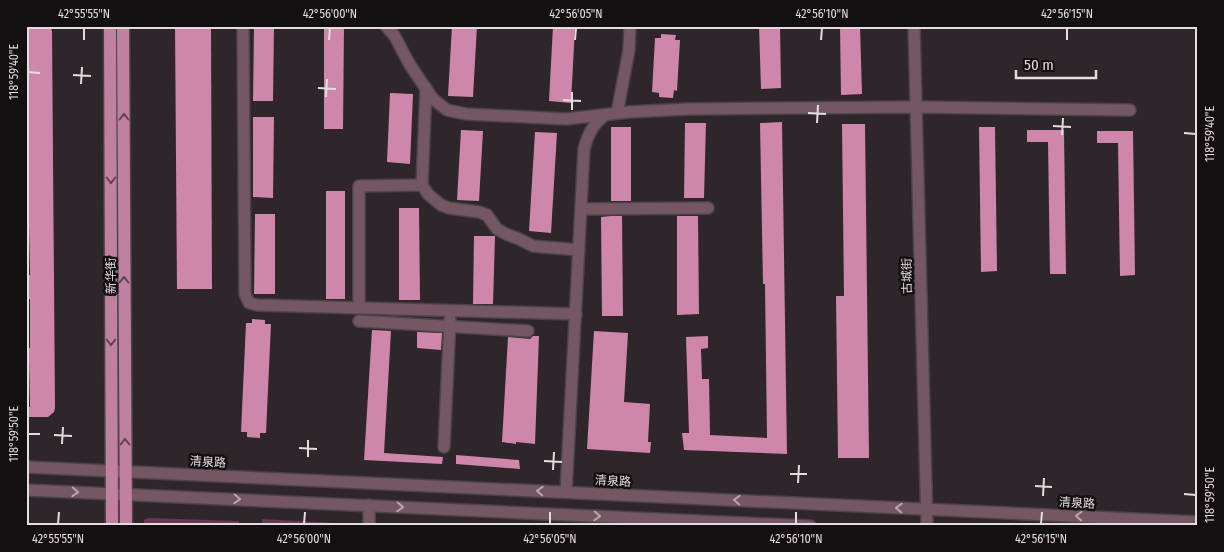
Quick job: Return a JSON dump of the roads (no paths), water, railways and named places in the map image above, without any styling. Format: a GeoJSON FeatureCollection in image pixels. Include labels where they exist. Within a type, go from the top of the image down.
{"type":"FeatureCollection","features":[{"type":"Feature","properties":{"kind":"main road","name":"新华街"},"geometry":{"type":"LineString","coordinates":[[110,26],[112,526]]}},
{"type":"Feature","properties":{"kind":"main road","name":"新华街"},"geometry":{"type":"LineString","coordinates":[[123,26],[126,526]]}},
{"type":"Feature","properties":{"kind":"street"},"geometry":{"type":"LineString","coordinates":[[244,26],[245,294],[249,302],[257,305],[576,314]]}},
{"type":"Feature","properties":{"kind":"street"},"geometry":{"type":"LineString","coordinates":[[386,26],[394,35],[410,65],[433,98],[447,110],[466,114],[566,119],[617,113],[688,109],[916,107],[1130,110]]}},
{"type":"Feature","properties":{"kind":"street"},"geometry":{"type":"LineString","coordinates":[[617,113],[629,50],[630,26]]}},
{"type":"Feature","properties":{"kind":"street","name":"古城街"},"geometry":{"type":"LineString","coordinates":[[914,26],[927,526]]}},
{"type":"Feature","properties":{"kind":"street"},"geometry":{"type":"LineString","coordinates":[[426,88],[422,185],[428,194],[441,205],[449,208],[486,215],[497,229],[520,238],[533,246],[579,250]]}},
{"type":"Feature","properties":{"kind":"street"},"geometry":{"type":"LineString","coordinates":[[566,492],[584,149],[587,137],[594,123],[605,114]]}},
{"type":"Feature","properties":{"kind":"street"},"geometry":{"type":"LineString","coordinates":[[359,308],[359,186],[422,185]]}},
{"type":"Feature","properties":{"kind":"street"},"geometry":{"type":"LineString","coordinates":[[581,209],[708,208]]}},
{"type":"Feature","properties":{"kind":"street"},"geometry":{"type":"LineString","coordinates":[[359,321],[450,322],[528,330]]}},
{"type":"Feature","properties":{"kind":"street"},"geometry":{"type":"LineString","coordinates":[[444,447],[450,322]]}},
{"type":"Feature","properties":{"kind":"street","name":"清泉路"},"geometry":{"type":"LineString","coordinates":[[26,467],[1198,522]]}},
{"type":"Feature","properties":{"kind":"street"},"geometry":{"type":"LineString","coordinates":[[26,490],[369,505],[560,520],[810,526]]}},
{"type":"Feature","properties":{"kind":"street"},"geometry":{"type":"LineString","coordinates":[[369,505],[369,526]]}}]}
